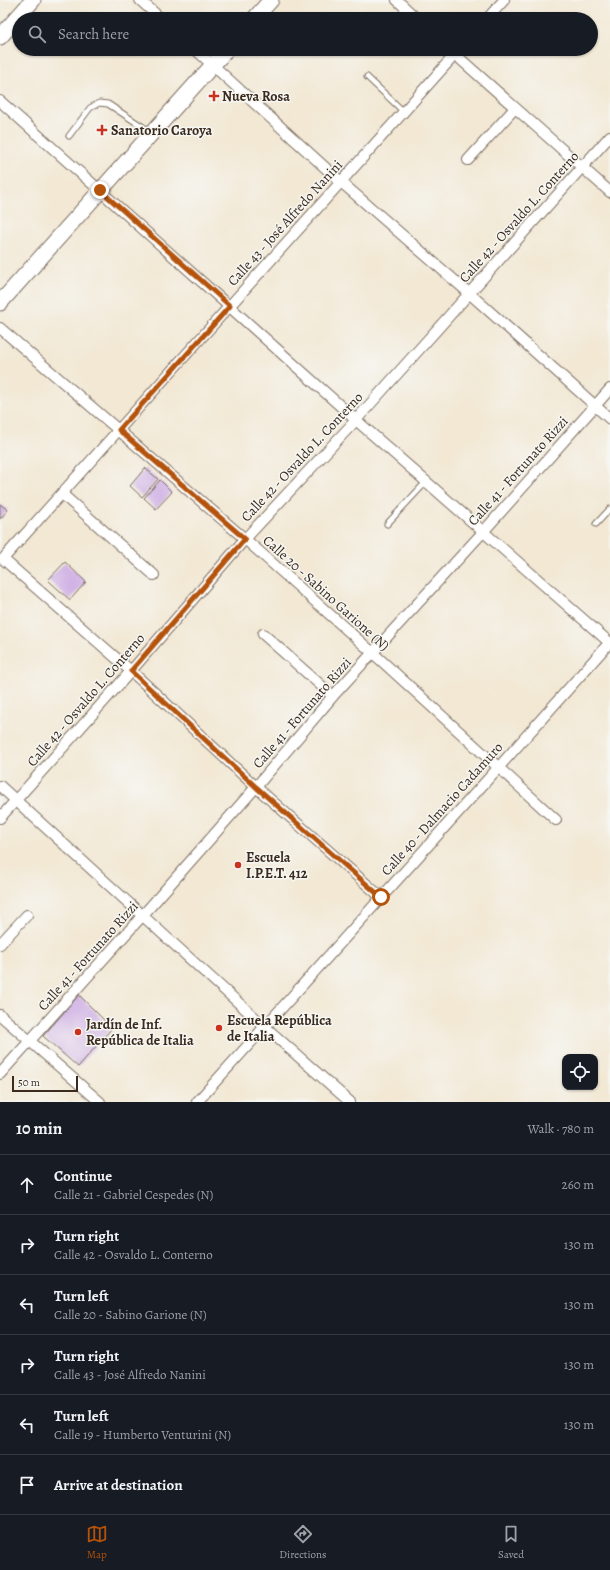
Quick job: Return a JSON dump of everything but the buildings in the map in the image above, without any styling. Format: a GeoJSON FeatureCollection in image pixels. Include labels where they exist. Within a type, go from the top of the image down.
{"type":"FeatureCollection","features":[{"type":"Feature","properties":{"kind":"main road"},"geometry":{"type":"LineString","coordinates":[[23,12],[34,0]]}},
{"type":"Feature","properties":{"kind":"main road"},"geometry":{"type":"LineString","coordinates":[[260,12],[271,0]]}},
{"type":"Feature","properties":{"kind":"main road"},"geometry":{"type":"LineString","coordinates":[[0,37],[12,24]]}},
{"type":"Feature","properties":{"kind":"main road"},"geometry":{"type":"LineString","coordinates":[[0,303],[221,56]]}},
{"type":"Feature","properties":{"kind":"street"},"geometry":{"type":"LineString","coordinates":[[140,0],[154,12]]}},
{"type":"Feature","properties":{"kind":"street"},"geometry":{"type":"LineString","coordinates":[[397,0],[410,12]]}},
{"type":"Feature","properties":{"kind":"street"},"geometry":{"type":"LineString","coordinates":[[493,12],[504,0]]}},
{"type":"Feature","properties":{"kind":"street"},"geometry":{"type":"LineString","coordinates":[[203,56],[341,182],[469,293],[610,419]]}},
{"type":"Feature","properties":{"kind":"street","name":"Calle 43 - José Alfredo Nanini"},"geometry":{"type":"LineString","coordinates":[[131,671],[3,559],[404,112],[451,56]]}},
{"type":"Feature","properties":{"kind":"street"},"geometry":{"type":"LineString","coordinates":[[460,56],[515,108],[610,192]]}},
{"type":"Feature","properties":{"kind":"street"},"geometry":{"type":"LineString","coordinates":[[0,101],[356,420],[610,642]]}},
{"type":"Feature","properties":{"kind":"street"},"geometry":{"type":"LineString","coordinates":[[468,160],[515,108]]}},
{"type":"Feature","properties":{"kind":"street","name":"Calle 42 - Osvaldo L. Conterno"},"geometry":{"type":"LineString","coordinates":[[0,818],[131,671],[245,539],[356,420],[610,136]]}},
{"type":"Feature","properties":{"kind":"street","name":"Calle 20 - Sabino Garione (N)"},"geometry":{"type":"LineString","coordinates":[[0,328],[245,539],[373,653],[556,820]]}},
{"type":"Feature","properties":{"kind":"street","name":"Calle 41 - Fortunato Rizzi"},"geometry":{"type":"LineString","coordinates":[[0,1074],[256,787],[333,696],[483,532],[610,389]]}},
{"type":"Feature","properties":{"kind":"street"},"geometry":{"type":"LineString","coordinates":[[62,494],[154,575]]}},
{"type":"Feature","properties":{"kind":"street"},"geometry":{"type":"LineString","coordinates":[[263,634],[333,696]]}},
{"type":"Feature","properties":{"kind":"street","name":"Calle 40 - Dalmacio Cadamuro"},"geometry":{"type":"LineString","coordinates":[[197,1102],[610,642]]}},
{"type":"Feature","properties":{"kind":"street"},"geometry":{"type":"LineString","coordinates":[[131,671],[256,787],[381,897]]}},
{"type":"Feature","properties":{"kind":"street"},"geometry":{"type":"LineString","coordinates":[[0,786],[264,1026],[350,1102]]}},
{"type":"Feature","properties":{"kind":"street"},"geometry":{"type":"LineString","coordinates":[[0,944],[27,915]]}},
{"type":"Feature","properties":{"kind":"street"},"geometry":{"type":"LineString","coordinates":[[0,1015],[95,1100]]}},
{"type":"Feature","properties":{"kind":"lane"},"geometry":{"type":"LineString","coordinates":[[367,77],[404,112]]}},
{"type":"Feature","properties":{"kind":"lane"},"geometry":{"type":"LineString","coordinates":[[69,136],[90,108],[99,103],[108,104],[152,133]]}},
{"type":"Feature","properties":{"kind":"lane"},"geometry":{"type":"LineString","coordinates":[[387,524],[426,482]]}},
{"type":"Feature","properties":{"kind":"lane"},"geometry":{"type":"LineString","coordinates":[[596,524],[610,509]]}},
{"type":"Feature","properties":{"kind":"place","name":"Nueva Rosa"},"geometry":{"type":"Point","coordinates":[214,96]}},
{"type":"Feature","properties":{"kind":"place","name":"Sanatorio Caroya"},"geometry":{"type":"Point","coordinates":[102,130]}},
{"type":"Feature","properties":{"kind":"place","name":"Escuela I.P.E.T. 412"},"geometry":{"type":"Point","coordinates":[238,865]}},
{"type":"Feature","properties":{"kind":"place","name":"Escuela República de Italia"},"geometry":{"type":"Point","coordinates":[219,1028]}},
{"type":"Feature","properties":{"kind":"place","name":"Jardín de Inf. República de Italia"},"geometry":{"type":"Point","coordinates":[78,1032]}},
{"type":"Feature","properties":{"kind":"route"},"geometry":{"type":"LineString","coordinates":[[100,190],[230,306],[119,430],[245,539],[131,671],[256,787],[381,897]]}}]}
